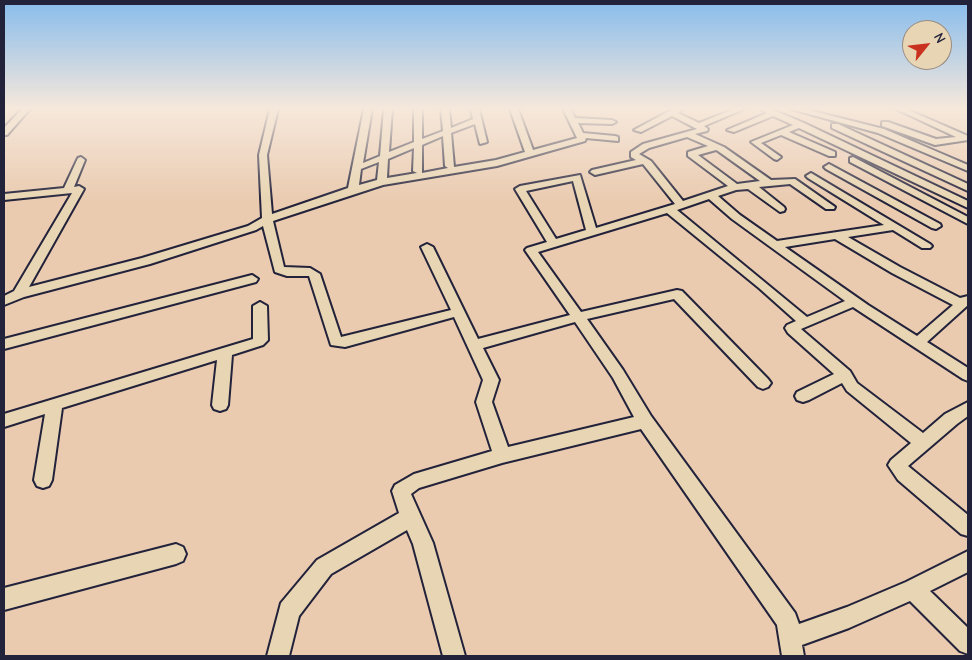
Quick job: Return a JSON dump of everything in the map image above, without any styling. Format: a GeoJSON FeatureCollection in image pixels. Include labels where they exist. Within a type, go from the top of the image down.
{"type":"FeatureCollection","features":[{"type":"Feature","properties":{"kind":"street"},"geometry":{"type":"LineString","coordinates":[[267,140],[263,155],[267,219],[279,269],[287,272],[314,274],[336,342],[345,342],[458,312]]}},
{"type":"Feature","properties":{"kind":"street"},"geometry":{"type":"LineString","coordinates":[[353,190],[362,140]]}},
{"type":"Feature","properties":{"kind":"street"},"geometry":{"type":"LineString","coordinates":[[382,182],[385,140]]}},
{"type":"Feature","properties":{"kind":"street"},"geometry":{"type":"LineString","coordinates":[[417,140],[418,171]]}},
{"type":"Feature","properties":{"kind":"street"},"geometry":{"type":"LineString","coordinates":[[357,168],[425,140]]}},
{"type":"Feature","properties":{"kind":"street"},"geometry":{"type":"LineString","coordinates":[[448,140],[450,166]]}},
{"type":"Feature","properties":{"kind":"street"},"geometry":{"type":"LineString","coordinates":[[525,140],[530,155]]}},
{"type":"Feature","properties":{"kind":"street"},"geometry":{"type":"LineString","coordinates":[[4,300],[19,294],[146,261],[252,228],[267,219],[353,190],[382,182],[497,163],[579,140]]}},
{"type":"Feature","properties":{"kind":"street"},"geometry":{"type":"LineString","coordinates":[[668,140],[646,146],[635,152],[634,155],[654,170],[675,207],[806,323]]}},
{"type":"Feature","properties":{"kind":"street"},"geometry":{"type":"LineString","coordinates":[[700,140],[716,147],[768,183]]}},
{"type":"Feature","properties":{"kind":"street"},"geometry":{"type":"LineString","coordinates":[[763,140],[755,143],[777,157]]}},
{"type":"Feature","properties":{"kind":"street"},"geometry":{"type":"LineString","coordinates":[[799,140],[832,154]]}},
{"type":"Feature","properties":{"kind":"street"},"geometry":{"type":"LineString","coordinates":[[833,140],[968,205]]}},
{"type":"Feature","properties":{"kind":"street"},"geometry":{"type":"LineString","coordinates":[[867,140],[968,188]]}},
{"type":"Feature","properties":{"kind":"street"},"geometry":{"type":"LineString","coordinates":[[901,140],[968,168]]}},
{"type":"Feature","properties":{"kind":"street"},"geometry":{"type":"LineString","coordinates":[[929,140],[968,162]]}},
{"type":"Feature","properties":{"kind":"street"},"geometry":{"type":"LineString","coordinates":[[935,142],[953,140]]}},
{"type":"Feature","properties":{"kind":"street"},"geometry":{"type":"LineString","coordinates":[[716,147],[691,154],[735,187]]}},
{"type":"Feature","properties":{"kind":"street"},"geometry":{"type":"LineString","coordinates":[[917,147],[867,156],[829,167],[811,176],[926,246]]}},
{"type":"Feature","properties":{"kind":"street"},"geometry":{"type":"LineString","coordinates":[[68,189],[81,160]]}},
{"type":"Feature","properties":{"kind":"street"},"geometry":{"type":"LineString","coordinates":[[853,160],[968,221]]}},
{"type":"Feature","properties":{"kind":"street"},"geometry":{"type":"LineString","coordinates":[[595,172],[644,161]]}},
{"type":"Feature","properties":{"kind":"street"},"geometry":{"type":"LineString","coordinates":[[829,167],[936,226]]}},
{"type":"Feature","properties":{"kind":"street"},"geometry":{"type":"LineString","coordinates":[[553,244],[520,189],[577,177],[592,232]]}},
{"type":"Feature","properties":{"kind":"street"},"geometry":{"type":"LineString","coordinates":[[830,207],[792,181],[735,187],[531,250],[618,374],[645,421],[787,621],[792,647],[849,617],[914,589],[968,561]]}},
{"type":"Feature","properties":{"kind":"street"},"geometry":{"type":"LineString","coordinates":[[750,185],[780,209]]}},
{"type":"Feature","properties":{"kind":"street"},"geometry":{"type":"LineString","coordinates":[[4,197],[79,189],[19,294]]}},
{"type":"Feature","properties":{"kind":"street"},"geometry":{"type":"LineString","coordinates":[[711,195],[736,216],[854,302],[967,372]]}},
{"type":"Feature","properties":{"kind":"street"},"geometry":{"type":"LineString","coordinates":[[776,245],[894,227]]}},
{"type":"Feature","properties":{"kind":"street"},"geometry":{"type":"LineString","coordinates":[[838,236],[896,270],[964,302],[918,343]]}},
{"type":"Feature","properties":{"kind":"street"},"geometry":{"type":"LineString","coordinates":[[427,247],[491,380],[490,387],[484,395],[484,402],[502,456]]}},
{"type":"Feature","properties":{"kind":"street"},"geometry":{"type":"LineString","coordinates":[[4,344],[252,279]]}},
{"type":"Feature","properties":{"kind":"street"},"geometry":{"type":"LineString","coordinates":[[474,345],[578,317],[677,294],[763,383]]}},
{"type":"Feature","properties":{"kind":"street"},"geometry":{"type":"LineString","coordinates":[[854,302],[792,328],[845,375],[852,387],[923,442]]}},
{"type":"Feature","properties":{"kind":"street"},"geometry":{"type":"LineString","coordinates":[[4,420],[258,342],[261,340],[260,306]]}},
{"type":"Feature","properties":{"kind":"street"},"geometry":{"type":"LineString","coordinates":[[220,405],[225,352]]}},
{"type":"Feature","properties":{"kind":"street"},"geometry":{"type":"LineString","coordinates":[[803,396],[845,375]]}},
{"type":"Feature","properties":{"kind":"street"},"geometry":{"type":"LineString","coordinates":[[43,480],[55,404]]}},
{"type":"Feature","properties":{"kind":"street"},"geometry":{"type":"LineString","coordinates":[[968,408],[951,419],[897,465],[904,474],[968,527]]}},
{"type":"Feature","properties":{"kind":"street"},"geometry":{"type":"LineString","coordinates":[[454,656],[423,543],[402,492],[414,482],[502,456],[645,421]]}},
{"type":"Feature","properties":{"kind":"street"},"geometry":{"type":"LineString","coordinates":[[278,656],[289,610],[324,567],[411,517]]}},
{"type":"Feature","properties":{"kind":"street"},"geometry":{"type":"LineString","coordinates":[[4,599],[176,554]]}},
{"type":"Feature","properties":{"kind":"street"},"geometry":{"type":"LineString","coordinates":[[914,589],[968,643]]}}]}
